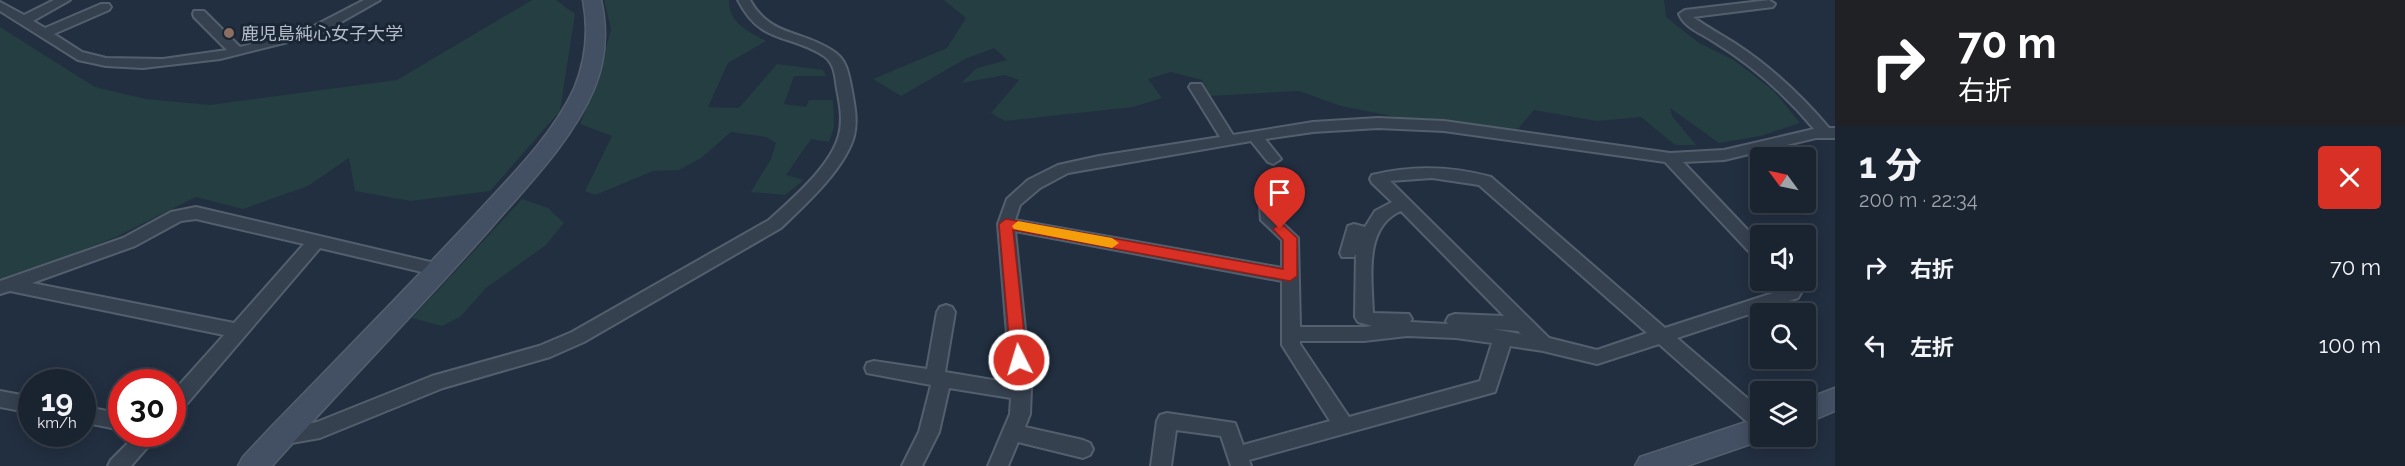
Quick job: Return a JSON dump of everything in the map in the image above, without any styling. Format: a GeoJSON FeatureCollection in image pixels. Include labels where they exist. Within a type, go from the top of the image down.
{"type":"FeatureCollection","features":[{"type":"Feature","properties":{"kind":"street"},"geometry":{"type":"LineString","coordinates":[[24,20],[64,0]]}},
{"type":"Feature","properties":{"kind":"street"},"geometry":{"type":"LineString","coordinates":[[0,6],[87,59],[139,64],[191,60],[237,52],[315,31],[374,0]]}},
{"type":"Feature","properties":{"kind":"street"},"geometry":{"type":"LineString","coordinates":[[253,466],[440,270],[516,184],[570,115],[598,48],[598,23],[592,0]]}},
{"type":"Feature","properties":{"kind":"street"},"geometry":{"type":"LineString","coordinates":[[279,437],[320,430],[371,407],[440,381],[543,352],[578,337],[775,224],[802,201],[837,155],[849,127],[840,65],[836,58],[824,51],[758,23],[744,0]]}},
{"type":"Feature","properties":{"kind":"street"},"geometry":{"type":"LineString","coordinates":[[1758,3],[1685,14],[1687,19],[1731,47],[1789,94],[1830,133]]}},
{"type":"Feature","properties":{"kind":"street"},"geometry":{"type":"LineString","coordinates":[[44,33],[105,7]]}},
{"type":"Feature","properties":{"kind":"street"},"geometry":{"type":"LineString","coordinates":[[200,14],[237,52]]}},
{"type":"Feature","properties":{"kind":"street"},"geometry":{"type":"LineString","coordinates":[[1196,87],[1229,140]]}},
{"type":"Feature","properties":{"kind":"street"},"geometry":{"type":"LineString","coordinates":[[998,466],[1020,414],[1006,224],[1013,203],[1034,184],[1063,169],[1099,161],[1312,127],[1378,123],[1444,126],[1670,158],[1724,155],[1830,133]]}},
{"type":"Feature","properties":{"kind":"street"},"geometry":{"type":"LineString","coordinates":[[1255,136],[1273,159]]}},
{"type":"Feature","properties":{"kind":"street"},"geometry":{"type":"LineString","coordinates":[[1670,158],[1750,242]]}},
{"type":"Feature","properties":{"kind":"street"},"geometry":{"type":"LineString","coordinates":[[1543,344],[1378,179],[1432,172],[1472,177],[1485,182],[1750,412]]}},
{"type":"Feature","properties":{"kind":"street"},"geometry":{"type":"LineString","coordinates":[[1403,204],[1386,211],[1379,218],[1363,250],[1364,317],[1377,321],[1418,318],[1523,324]]}},
{"type":"Feature","properties":{"kind":"street"},"geometry":{"type":"LineString","coordinates":[[1268,205],[1269,220],[1290,238],[1291,345],[1344,426]]}},
{"type":"Feature","properties":{"kind":"street"},"geometry":{"type":"LineString","coordinates":[[4,286],[129,242],[177,216],[196,213],[440,270]]}},
{"type":"Feature","properties":{"kind":"street"},"geometry":{"type":"LineString","coordinates":[[1006,224],[1290,276]]}},
{"type":"Feature","properties":{"kind":"street"},"geometry":{"type":"LineString","coordinates":[[1348,253],[1354,230],[1370,235]]}},
{"type":"Feature","properties":{"kind":"street"},"geometry":{"type":"LineString","coordinates":[[186,391],[317,240]]}},
{"type":"Feature","properties":{"kind":"street"},"geometry":{"type":"LineString","coordinates":[[4,286],[239,331]]}},
{"type":"Feature","properties":{"kind":"street"},"geometry":{"type":"LineString","coordinates":[[1291,334],[1364,334],[1407,329],[1456,331],[1543,344],[1597,357],[1792,293],[1791,291]]}},
{"type":"Feature","properties":{"kind":"street"},"geometry":{"type":"LineString","coordinates":[[912,466],[929,432],[946,312]]}},
{"type":"Feature","properties":{"kind":"street"},"geometry":{"type":"LineString","coordinates":[[1161,466],[1167,421],[1228,429],[1239,460],[1344,426],[1488,387],[1503,338]]}},
{"type":"Feature","properties":{"kind":"street"},"geometry":{"type":"LineString","coordinates":[[874,368],[1020,392]]}},
{"type":"Feature","properties":{"kind":"street"},"geometry":{"type":"LineString","coordinates":[[0,399],[18,402]]}},
{"type":"Feature","properties":{"kind":"street"},"geometry":{"type":"LineString","coordinates":[[1816,407],[1835,399]]}},
{"type":"Feature","properties":{"kind":"street"},"geometry":{"type":"LineString","coordinates":[[1012,432],[1083,449]]}},
{"type":"Feature","properties":{"kind":"street"},"geometry":{"type":"LineString","coordinates":[[1656,465],[1750,433]]}},
{"type":"Feature","properties":{"kind":"street"},"geometry":{"type":"LineString","coordinates":[[118,466],[136,447]]}},
{"type":"Feature","properties":{"kind":"green space"},"geometry":{"type":"Polygon","coordinates":[[[532,0],[556,0],[575,14],[560,111],[490,191],[411,201],[355,191],[349,158],[308,186],[243,209],[196,197],[116,237],[0,282],[0,27],[95,87],[146,99],[210,105],[397,80],[532,0]]]}},
{"type":"Feature","properties":{"kind":"green space"},"geometry":{"type":"Polygon","coordinates":[[[604,0],[729,0],[732,15],[736,21],[746,30],[766,41],[728,63],[708,107],[739,108],[777,64],[823,70],[826,76],[794,76],[784,104],[806,107],[809,100],[833,100],[834,127],[829,142],[811,139],[786,175],[804,180],[785,195],[751,192],[771,159],[776,143],[766,137],[731,132],[701,158],[679,170],[653,171],[595,195],[585,191],[612,136],[580,124],[599,74],[611,29],[604,0]]]}},
{"type":"Feature","properties":{"kind":"green space"},"geometry":{"type":"Polygon","coordinates":[[[944,0],[1664,0],[1666,17],[1699,43],[1734,60],[1774,91],[1800,123],[1760,136],[1719,143],[1670,108],[1672,116],[1696,145],[1675,145],[1641,117],[1597,121],[1534,110],[1517,130],[1396,117],[1341,106],[1299,91],[1209,96],[1202,80],[1171,72],[1148,79],[1162,98],[1133,107],[1005,121],[991,113],[1019,80],[1005,75],[961,83],[977,68],[1007,60],[994,48],[965,59],[901,96],[873,79],[947,48],[966,18],[944,0]]]}},
{"type":"Feature","properties":{"kind":"green space"},"geometry":{"type":"Polygon","coordinates":[[[522,199],[548,208],[564,223],[546,245],[486,288],[460,317],[442,326],[412,318],[522,199]]]}},
{"type":"Feature","properties":{"kind":"slow traffic"},"geometry":{"type":"LineString","coordinates":[[1018,226],[1112,243]]}},
{"type":"Feature","properties":{"kind":"place","name":"鹿児島純心女子大学"},"geometry":{"type":"Point","coordinates":[229,33]}},
{"type":"Feature","properties":{"kind":"route"},"geometry":{"type":"LineString","coordinates":[[1019,360],[1006,224],[1290,276],[1290,238],[1280,229]]}}]}
